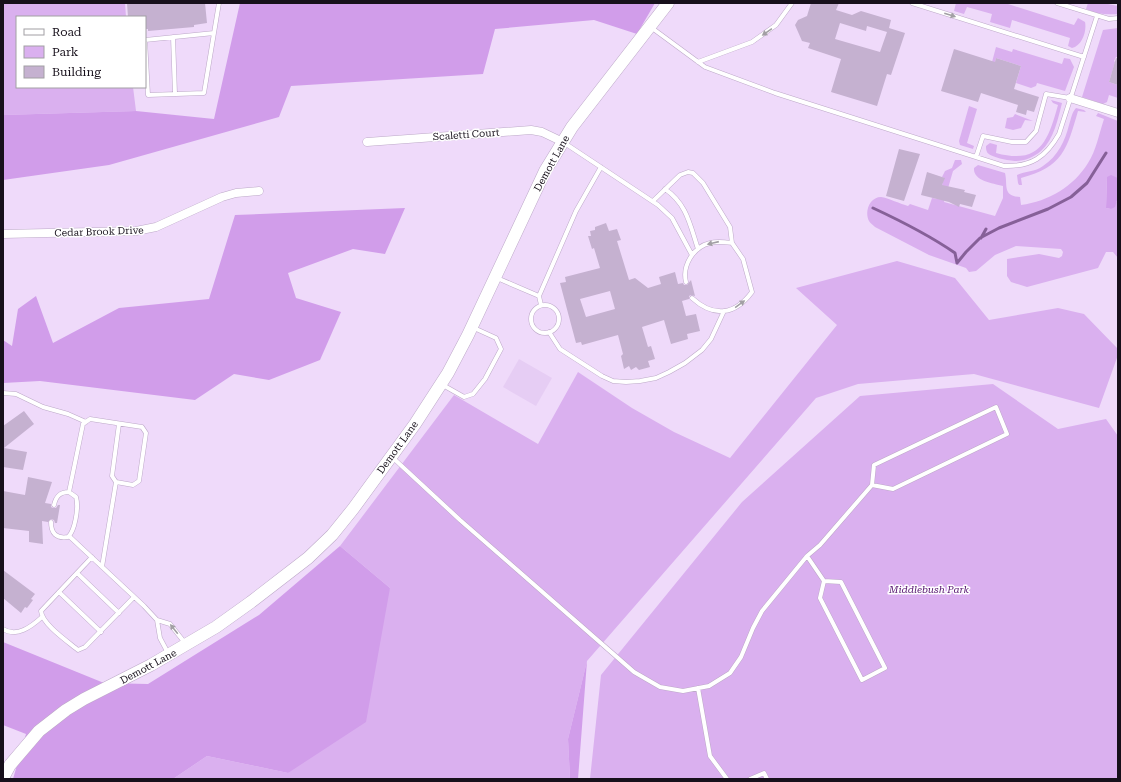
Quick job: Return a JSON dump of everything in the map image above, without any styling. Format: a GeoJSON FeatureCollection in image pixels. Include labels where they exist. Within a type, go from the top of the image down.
{"type":"FeatureCollection","features":[{"type":"Feature","properties":{"kind":"street","name":"Demott Lane"},"geometry":{"type":"LineString","coordinates":[[3,778],[10,765],[39,731],[66,710],[186,645],[216,627],[252,602],[308,558],[332,535],[353,509],[415,424],[448,373],[545,171],[572,127],[668,3]]}},
{"type":"Feature","properties":{"kind":"street"},"geometry":{"type":"LineString","coordinates":[[1070,98],[1118,113]]}},
{"type":"Feature","properties":{"kind":"street","name":"Scaletti Court"},"geometry":{"type":"LineString","coordinates":[[367,142],[531,130],[542,132],[563,142]]}},
{"type":"Feature","properties":{"kind":"street","name":"Cedar Brook Drive"},"geometry":{"type":"LineString","coordinates":[[3,234],[136,231],[156,227],[236,193],[259,192]]}},
{"type":"Feature","properties":{"kind":"lane"},"geometry":{"type":"LineString","coordinates":[[146,58],[148,95],[204,93],[219,3]]}},
{"type":"Feature","properties":{"kind":"lane"},"geometry":{"type":"LineString","coordinates":[[698,62],[752,42],[776,25],[792,3]]}},
{"type":"Feature","properties":{"kind":"lane"},"geometry":{"type":"LineString","coordinates":[[912,3],[1084,57]]}},
{"type":"Feature","properties":{"kind":"lane"},"geometry":{"type":"LineString","coordinates":[[1057,3],[1109,19],[1118,18]]}},
{"type":"Feature","properties":{"kind":"lane"},"geometry":{"type":"LineString","coordinates":[[650,27],[698,62],[715,72],[775,94],[1004,166],[1013,166],[1042,157],[1053,145],[1059,134],[1097,16]]}},
{"type":"Feature","properties":{"kind":"lane"},"geometry":{"type":"LineString","coordinates":[[146,40],[214,33]]}},
{"type":"Feature","properties":{"kind":"lane"},"geometry":{"type":"LineString","coordinates":[[172,37],[175,94]]}},
{"type":"Feature","properties":{"kind":"lane"},"geometry":{"type":"LineString","coordinates":[[976,157],[983,136],[1012,142],[1026,142],[1036,131],[1046,94],[1070,98]]}},
{"type":"Feature","properties":{"kind":"lane"},"geometry":{"type":"LineString","coordinates":[[563,142],[658,204],[672,218],[692,255]]}},
{"type":"Feature","properties":{"kind":"lane"},"geometry":{"type":"LineString","coordinates":[[541,305],[539,296],[576,211],[601,167]]}},
{"type":"Feature","properties":{"kind":"lane"},"geometry":{"type":"LineString","coordinates":[[653,201],[680,175],[688,172],[693,173],[703,183],[730,227],[732,243],[743,259],[752,292],[745,301],[735,308],[724,311],[712,311],[701,306],[692,298]]}},
{"type":"Feature","properties":{"kind":"lane"},"geometry":{"type":"LineString","coordinates":[[665,189],[672,194],[686,211],[698,249]]}},
{"type":"Feature","properties":{"kind":"lane"},"geometry":{"type":"LineString","coordinates":[[686,282],[684,277],[686,266],[692,255],[698,249],[708,243],[720,241],[732,243]]}},
{"type":"Feature","properties":{"kind":"lane"},"geometry":{"type":"LineString","coordinates":[[494,277],[539,296]]}},
{"type":"Feature","properties":{"kind":"lane"},"geometry":{"type":"LineString","coordinates":[[541,305],[553,306],[558,313],[559,322],[557,327],[549,332],[540,332],[532,325],[531,321],[533,312],[541,305]]}},
{"type":"Feature","properties":{"kind":"lane"},"geometry":{"type":"LineString","coordinates":[[549,332],[560,348],[602,376],[613,381],[640,381],[656,378],[669,372],[685,363],[702,350],[711,339],[724,311]]}},
{"type":"Feature","properties":{"kind":"lane"},"geometry":{"type":"LineString","coordinates":[[441,384],[464,397],[473,394],[485,379],[501,349],[496,338],[471,326]]}},
{"type":"Feature","properties":{"kind":"lane"},"geometry":{"type":"LineString","coordinates":[[3,393],[16,394],[44,407],[68,414],[86,422]]}},
{"type":"Feature","properties":{"kind":"lane"},"geometry":{"type":"LineString","coordinates":[[391,456],[460,520],[634,672],[660,687],[683,691],[709,686],[730,673],[742,657],[753,628],[762,611],[807,556],[820,545],[872,484],[874,465],[996,407],[1007,434],[893,489],[872,484]]}},
{"type":"Feature","properties":{"kind":"lane"},"geometry":{"type":"LineString","coordinates":[[69,492],[83,424],[90,419],[142,427],[146,434],[139,481],[133,485],[116,482]]}},
{"type":"Feature","properties":{"kind":"lane"},"geometry":{"type":"LineString","coordinates":[[102,566],[116,482],[112,476],[119,424]]}},
{"type":"Feature","properties":{"kind":"lane"},"geometry":{"type":"LineString","coordinates":[[51,522],[52,531],[55,535],[64,538],[69,536],[73,531],[77,504],[76,498],[69,492],[62,493],[58,495],[54,504]]}},
{"type":"Feature","properties":{"kind":"lane"},"geometry":{"type":"LineString","coordinates":[[69,536],[157,620],[170,624],[186,645]]}},
{"type":"Feature","properties":{"kind":"lane"},"geometry":{"type":"LineString","coordinates":[[807,556],[824,581],[820,598],[862,680],[885,668],[841,582],[824,581]]}},
{"type":"Feature","properties":{"kind":"lane"},"geometry":{"type":"LineString","coordinates":[[92,557],[41,611],[42,617],[61,637],[78,650],[89,644],[134,597]]}},
{"type":"Feature","properties":{"kind":"lane"},"geometry":{"type":"LineString","coordinates":[[77,572],[119,613]]}},
{"type":"Feature","properties":{"kind":"lane"},"geometry":{"type":"LineString","coordinates":[[59,592],[101,632]]}},
{"type":"Feature","properties":{"kind":"lane"},"geometry":{"type":"LineString","coordinates":[[3,629],[7,632],[30,628],[42,617]]}},
{"type":"Feature","properties":{"kind":"lane"},"geometry":{"type":"LineString","coordinates":[[157,620],[160,638],[169,654]]}},
{"type":"Feature","properties":{"kind":"lane"},"geometry":{"type":"LineString","coordinates":[[698,688],[710,756],[727,779]]}},
{"type":"Feature","properties":{"kind":"lane"},"geometry":{"type":"LineString","coordinates":[[750,779],[764,772],[768,779]]}},
{"type":"Feature","properties":{"kind":"shaded area"},"geometry":{"type":"Polygon","coordinates":[[[240,3],[655,3],[637,34],[594,20],[495,29],[483,74],[291,86],[279,117],[109,165],[3,180],[3,115],[136,111],[214,119],[240,3]]]}},
{"type":"Feature","properties":{"kind":"shaded area"},"geometry":{"type":"Polygon","coordinates":[[[1111,175],[1118,178],[1118,197],[1115,207],[1111,209],[1106,208],[1107,177],[1111,175]]]}},
{"type":"Feature","properties":{"kind":"shaded area"},"geometry":{"type":"Polygon","coordinates":[[[405,208],[385,254],[353,249],[288,273],[296,298],[341,312],[320,360],[269,380],[234,374],[195,400],[40,381],[3,383],[3,340],[12,346],[18,309],[36,296],[53,343],[119,308],[209,299],[235,215],[405,208]]]}},
{"type":"Feature","properties":{"kind":"shaded area"},"geometry":{"type":"Polygon","coordinates":[[[519,359],[552,378],[536,406],[503,387],[519,359]]]}},
{"type":"Feature","properties":{"kind":"shaded area"},"geometry":{"type":"Polygon","coordinates":[[[340,546],[390,588],[366,722],[288,773],[207,756],[173,779],[13,779],[26,734],[3,725],[3,642],[104,683],[148,684],[259,615],[340,546]]]}},
{"type":"Feature","properties":{"kind":"shaded area"},"geometry":{"type":"Polygon","coordinates":[[[587,661],[578,779],[570,779],[568,739],[587,661]]]}},
{"type":"Feature","properties":{"kind":"green space"},"geometry":{"type":"Polygon","coordinates":[[[3,3],[125,3],[126,16],[16,16],[16,88],[133,88],[136,111],[3,115],[3,3]]]}},
{"type":"Feature","properties":{"kind":"green space"},"geometry":{"type":"Polygon","coordinates":[[[956,3],[1005,3],[1074,25],[1078,18],[1085,22],[1083,38],[1076,47],[1072,48],[1068,46],[1070,38],[1012,20],[1010,28],[990,22],[992,14],[967,7],[964,14],[954,11],[956,3]]]}},
{"type":"Feature","properties":{"kind":"green space"},"geometry":{"type":"Polygon","coordinates":[[[1088,3],[1103,3],[1118,6],[1118,14],[1102,14],[1090,11],[1086,9],[1088,3]]]}},
{"type":"Feature","properties":{"kind":"green space"},"geometry":{"type":"Polygon","coordinates":[[[1118,28],[1118,57],[1116,57],[1114,61],[1115,62],[1109,82],[1118,85],[1118,98],[1109,95],[1107,102],[1103,104],[1082,97],[1103,30],[1118,28]]]}},
{"type":"Feature","properties":{"kind":"green space"},"geometry":{"type":"Polygon","coordinates":[[[996,47],[1012,52],[1013,49],[1062,64],[1064,58],[1070,59],[1074,67],[1065,91],[1037,83],[1036,86],[1031,88],[1016,83],[1021,66],[996,58],[995,63],[992,62],[996,47]]]}},
{"type":"Feature","properties":{"kind":"green space"},"geometry":{"type":"Polygon","coordinates":[[[1051,100],[1062,103],[1052,135],[1041,151],[1029,158],[1016,161],[995,157],[987,152],[986,146],[990,143],[997,145],[996,153],[1011,156],[1023,156],[1032,153],[1040,147],[1046,139],[1058,105],[1053,103],[1051,100]]]}},
{"type":"Feature","properties":{"kind":"green space"},"geometry":{"type":"Polygon","coordinates":[[[969,106],[977,109],[967,143],[974,146],[973,149],[960,145],[959,141],[969,106]]]}},
{"type":"Feature","properties":{"kind":"green space"},"geometry":{"type":"Polygon","coordinates":[[[1076,108],[1086,112],[1078,111],[1070,136],[1061,155],[1055,162],[1046,168],[1035,174],[1021,178],[1022,185],[1019,185],[1017,175],[1040,168],[1057,153],[1063,142],[1076,108]]]}},
{"type":"Feature","properties":{"kind":"green space"},"geometry":{"type":"Polygon","coordinates":[[[1098,113],[1118,121],[1118,178],[1107,177],[1106,208],[1111,209],[1118,197],[1118,258],[1113,252],[1106,252],[1098,268],[1027,287],[1011,282],[1007,276],[1007,259],[1039,254],[1059,258],[1062,256],[1063,252],[1061,249],[1016,246],[995,255],[976,271],[969,272],[966,268],[929,255],[875,227],[869,221],[867,213],[869,205],[874,199],[881,197],[908,206],[910,204],[928,210],[932,198],[938,199],[944,178],[942,177],[945,171],[952,168],[955,160],[961,160],[962,164],[953,171],[944,202],[995,216],[1003,198],[1003,186],[980,179],[974,168],[978,165],[1005,173],[1008,192],[1010,195],[1020,197],[1021,205],[1051,196],[1068,186],[1082,172],[1091,158],[1104,119],[1096,116],[1098,113]]]}},
{"type":"Feature","properties":{"kind":"green space"},"geometry":{"type":"Polygon","coordinates":[[[1015,114],[1033,121],[1025,120],[1021,128],[1013,130],[1005,128],[1007,118],[1013,117],[1015,114]]]}},
{"type":"Feature","properties":{"kind":"green space"},"geometry":{"type":"Polygon","coordinates":[[[897,261],[955,278],[989,320],[1058,308],[1084,314],[1118,349],[1118,355],[1099,408],[974,374],[858,384],[816,398],[587,661],[568,739],[570,779],[173,779],[207,756],[288,773],[390,588],[340,546],[454,395],[538,444],[578,372],[632,408],[674,432],[730,458],[837,325],[796,288],[897,261]]]}},
{"type":"Feature","properties":{"kind":"green space","name":"Middlebush Park"},"geometry":{"type":"Polygon","coordinates":[[[993,384],[1058,429],[1106,419],[1118,436],[1118,779],[590,779],[601,675],[742,502],[860,396],[993,384]]]}},
{"type":"Feature","properties":{"kind":"building"},"geometry":{"type":"Polygon","coordinates":[[[127,3],[205,3],[207,23],[194,25],[194,27],[148,31],[148,29],[146,29],[146,16],[128,16],[127,3]]]}},
{"type":"Feature","properties":{"kind":"building"},"geometry":{"type":"Polygon","coordinates":[[[811,3],[839,3],[836,10],[852,15],[861,11],[891,20],[889,28],[905,33],[891,75],[887,74],[877,106],[831,92],[841,59],[808,48],[810,43],[802,41],[795,25],[798,20],[807,16],[811,3]],[[840,23],[835,39],[880,52],[887,32],[867,26],[866,31],[840,23]]]}},
{"type":"Feature","properties":{"kind":"building"},"geometry":{"type":"Polygon","coordinates":[[[954,49],[995,62],[996,58],[1021,66],[1014,89],[1039,97],[1034,112],[1027,110],[1026,115],[1016,112],[1018,105],[981,93],[978,102],[941,91],[954,49]]]}},
{"type":"Feature","properties":{"kind":"building"},"geometry":{"type":"Polygon","coordinates":[[[1116,58],[1118,59],[1118,85],[1109,82],[1116,58]]]}},
{"type":"Feature","properties":{"kind":"building"},"geometry":{"type":"Polygon","coordinates":[[[899,149],[920,154],[904,201],[886,196],[899,149]]]}},
{"type":"Feature","properties":{"kind":"building"},"geometry":{"type":"Polygon","coordinates":[[[927,172],[945,178],[942,185],[965,190],[964,192],[976,195],[972,207],[960,204],[959,207],[949,202],[921,195],[927,172]]]}},
{"type":"Feature","properties":{"kind":"building"},"geometry":{"type":"Polygon","coordinates":[[[606,223],[609,231],[617,229],[621,240],[617,241],[629,280],[635,278],[648,288],[661,284],[659,277],[675,272],[678,284],[683,283],[684,285],[687,285],[691,280],[695,296],[691,295],[689,296],[689,299],[682,301],[686,316],[696,314],[700,331],[687,334],[688,339],[671,344],[664,320],[642,327],[648,347],[651,346],[655,359],[648,361],[650,367],[639,370],[636,367],[631,370],[629,366],[624,369],[621,356],[623,354],[618,335],[582,345],[581,342],[576,343],[560,283],[566,282],[565,277],[600,268],[594,248],[592,249],[588,236],[591,236],[590,231],[595,230],[595,227],[606,223]],[[610,291],[580,299],[586,317],[615,309],[610,291]]]}},
{"type":"Feature","properties":{"kind":"building"},"geometry":{"type":"Polygon","coordinates":[[[24,411],[34,424],[4,448],[27,452],[23,470],[3,467],[3,426],[24,411]]]}},
{"type":"Feature","properties":{"kind":"building"},"geometry":{"type":"Polygon","coordinates":[[[28,477],[52,482],[45,503],[51,504],[51,507],[53,508],[60,505],[57,523],[51,519],[48,522],[42,521],[43,544],[29,542],[29,531],[3,528],[3,491],[25,495],[28,477]]]}},
{"type":"Feature","properties":{"kind":"building"},"geometry":{"type":"Polygon","coordinates":[[[3,570],[35,594],[31,599],[33,600],[21,613],[3,598],[3,570]]]}},
{"type":"Feature","properties":{"kind":"waterway"},"geometry":{"type":"LineString","coordinates":[[957,263],[980,238],[999,228],[1048,209],[1071,197],[1087,183],[1106,153]]}},
{"type":"Feature","properties":{"kind":"waterway"},"geometry":{"type":"LineString","coordinates":[[873,208],[945,246],[955,253],[957,263]]}},
{"type":"Feature","properties":{"kind":"waterway"},"geometry":{"type":"LineString","coordinates":[[981,238],[986,229]]}}]}
